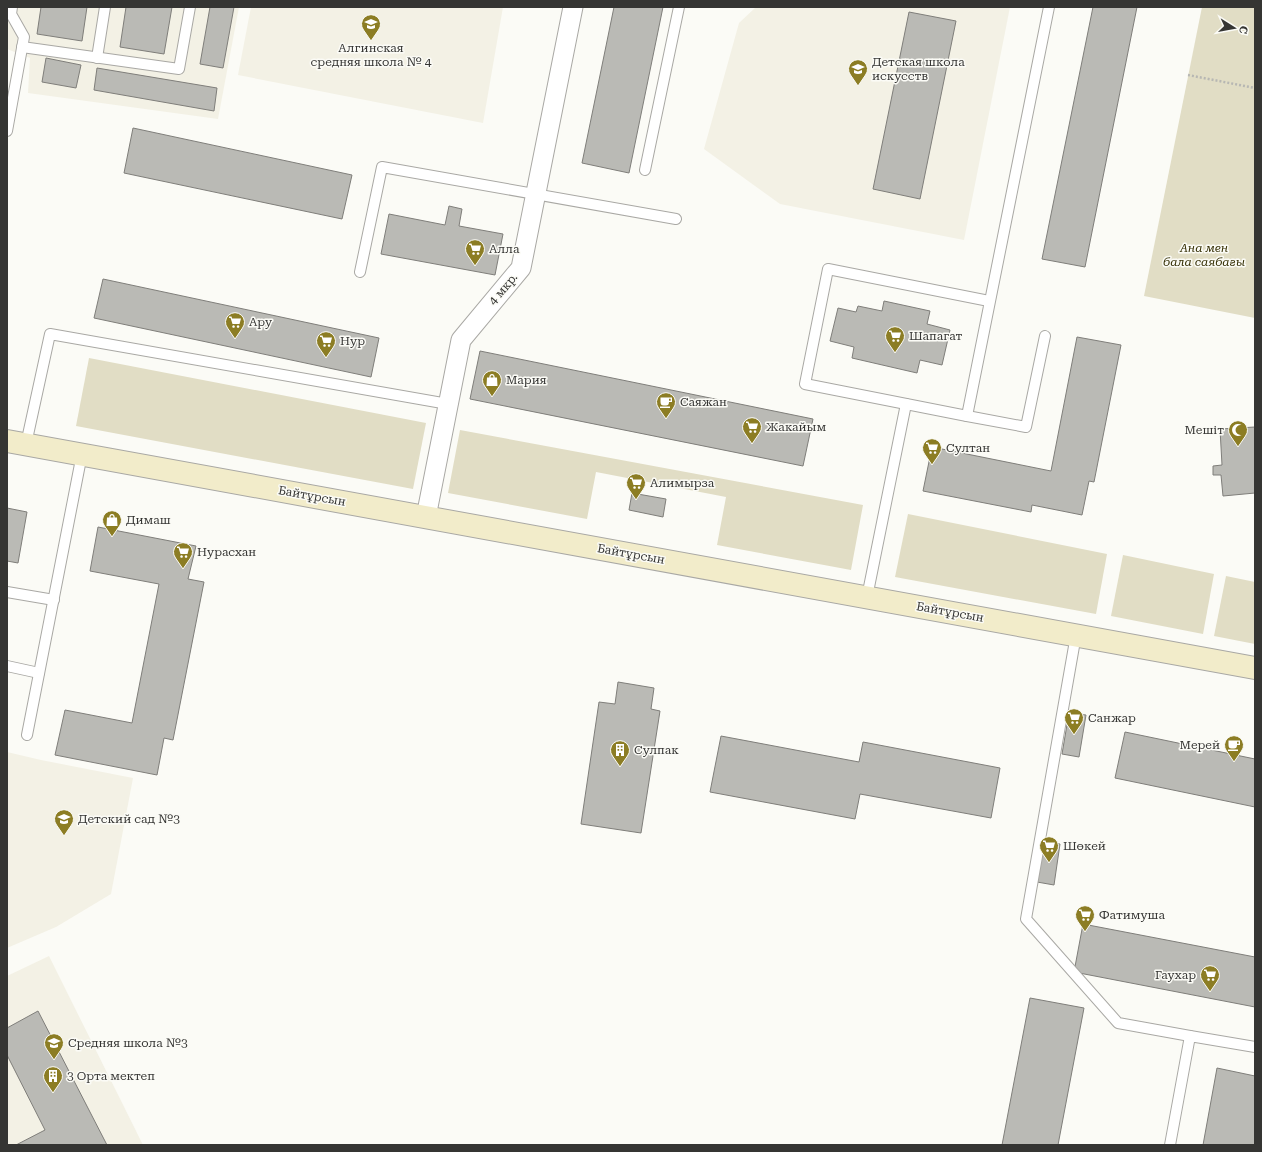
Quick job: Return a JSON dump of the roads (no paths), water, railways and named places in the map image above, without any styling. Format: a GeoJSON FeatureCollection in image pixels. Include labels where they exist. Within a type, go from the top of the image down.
{"type":"FeatureCollection","features":[{"type":"Feature","properties":{"kind":"street","name":"4 мкр."},"geometry":{"type":"LineString","coordinates":[[426,517],[461,340],[521,268],[573,7]]}},
{"type":"Feature","properties":{"kind":"street","name":"Байтұрсын"},"geometry":{"type":"LineString","coordinates":[[16,442],[1255,668]]}},
{"type":"Feature","properties":{"kind":"lane"},"geometry":{"type":"LineString","coordinates":[[7,131],[24,37],[11,14],[12,7]]}},
{"type":"Feature","properties":{"kind":"lane"},"geometry":{"type":"LineString","coordinates":[[97,58],[105,7]]}},
{"type":"Feature","properties":{"kind":"lane"},"geometry":{"type":"LineString","coordinates":[[22,47],[179,69],[190,7]]}},
{"type":"Feature","properties":{"kind":"lane"},"geometry":{"type":"LineString","coordinates":[[645,170],[679,7]]}},
{"type":"Feature","properties":{"kind":"lane"},"geometry":{"type":"LineString","coordinates":[[967,416],[1049,7]]}},
{"type":"Feature","properties":{"kind":"lane"},"geometry":{"type":"LineString","coordinates":[[360,272],[382,167],[676,219]]}},
{"type":"Feature","properties":{"kind":"lane"},"geometry":{"type":"LineString","coordinates":[[989,301],[828,269],[805,384],[1026,427],[1045,336]]}},
{"type":"Feature","properties":{"kind":"lane"},"geometry":{"type":"LineString","coordinates":[[16,442],[50,334],[448,404]]}},
{"type":"Feature","properties":{"kind":"lane"},"geometry":{"type":"LineString","coordinates":[[867,597],[906,404]]}},
{"type":"Feature","properties":{"kind":"lane"},"geometry":{"type":"LineString","coordinates":[[27,735],[82,454]]}},
{"type":"Feature","properties":{"kind":"lane"},"geometry":{"type":"LineString","coordinates":[[7,592],[54,600]]}},
{"type":"Feature","properties":{"kind":"lane"},"geometry":{"type":"LineString","coordinates":[[1076,635],[1026,919],[1118,1023],[1255,1047]]}},
{"type":"Feature","properties":{"kind":"lane"},"geometry":{"type":"LineString","coordinates":[[7,666],[40,673]]}},
{"type":"Feature","properties":{"kind":"lane"},"geometry":{"type":"LineString","coordinates":[[1170,1145],[1190,1036]]}},
{"type":"Feature","properties":{"kind":"place","name":"Алгинская средняя школа № 4"},"geometry":{"type":"Point","coordinates":[371,41]}},
{"type":"Feature","properties":{"kind":"place","name":"Детская школа искусств"},"geometry":{"type":"Point","coordinates":[858,86]}},
{"type":"Feature","properties":{"kind":"place","name":"Алла"},"geometry":{"type":"Point","coordinates":[475,266]}},
{"type":"Feature","properties":{"kind":"place","name":"Ару"},"geometry":{"type":"Point","coordinates":[235,339]}},
{"type":"Feature","properties":{"kind":"place","name":"Шапагат"},"geometry":{"type":"Point","coordinates":[895,353]}},
{"type":"Feature","properties":{"kind":"place","name":"Нур"},"geometry":{"type":"Point","coordinates":[326,358]}},
{"type":"Feature","properties":{"kind":"place","name":"Мария"},"geometry":{"type":"Point","coordinates":[492,397]}},
{"type":"Feature","properties":{"kind":"place","name":"Саяжан"},"geometry":{"type":"Point","coordinates":[666,419]}},
{"type":"Feature","properties":{"kind":"place","name":"Жакайым"},"geometry":{"type":"Point","coordinates":[752,444]}},
{"type":"Feature","properties":{"kind":"place","name":"Мешіт"},"geometry":{"type":"Point","coordinates":[1238,447]}},
{"type":"Feature","properties":{"kind":"place","name":"Султан"},"geometry":{"type":"Point","coordinates":[932,465]}},
{"type":"Feature","properties":{"kind":"place","name":"Алимырза"},"geometry":{"type":"Point","coordinates":[636,500]}},
{"type":"Feature","properties":{"kind":"place","name":"Димаш"},"geometry":{"type":"Point","coordinates":[112,537]}},
{"type":"Feature","properties":{"kind":"place","name":"Нурасхан"},"geometry":{"type":"Point","coordinates":[183,569]}},
{"type":"Feature","properties":{"kind":"place","name":"Санжар"},"geometry":{"type":"Point","coordinates":[1074,735]}},
{"type":"Feature","properties":{"kind":"place","name":"Мерей"},"geometry":{"type":"Point","coordinates":[1234,762]}},
{"type":"Feature","properties":{"kind":"place","name":"Сулпак"},"geometry":{"type":"Point","coordinates":[620,767]}},
{"type":"Feature","properties":{"kind":"place","name":"Детский сад №3"},"geometry":{"type":"Point","coordinates":[64,836]}},
{"type":"Feature","properties":{"kind":"place","name":"Шөкей"},"geometry":{"type":"Point","coordinates":[1049,863]}},
{"type":"Feature","properties":{"kind":"place","name":"Фатимуша"},"geometry":{"type":"Point","coordinates":[1085,932]}},
{"type":"Feature","properties":{"kind":"place","name":"Гаухар"},"geometry":{"type":"Point","coordinates":[1210,992]}},
{"type":"Feature","properties":{"kind":"place","name":"Средняя школа №3"},"geometry":{"type":"Point","coordinates":[54,1060]}},
{"type":"Feature","properties":{"kind":"place","name":"3 Орта мектеп"},"geometry":{"type":"Point","coordinates":[53,1093]}},
{"type":"Feature","properties":{"kind":"park label","name":"Ана мен бала саябағы"},"geometry":{"type":"Point","coordinates":[1204,255]}}]}
